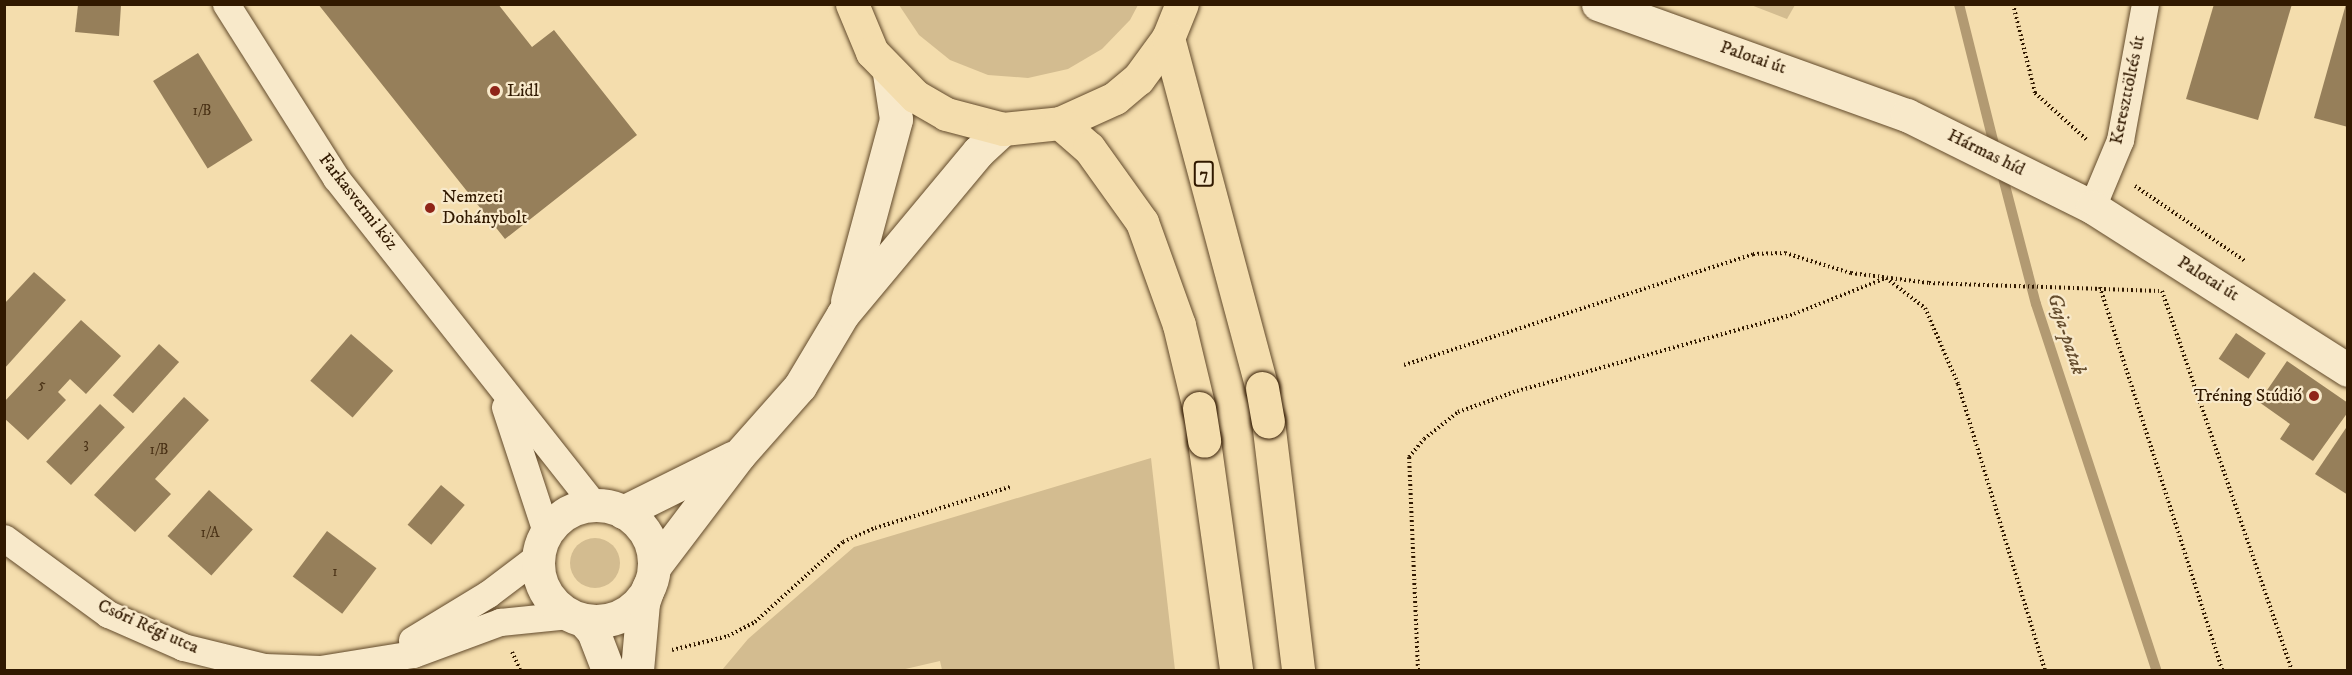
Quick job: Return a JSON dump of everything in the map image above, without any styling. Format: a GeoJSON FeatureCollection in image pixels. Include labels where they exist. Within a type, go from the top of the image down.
{"type":"FeatureCollection","features":[{"type":"Feature","properties":{"kind":"main road"},"geometry":{"type":"LineString","coordinates":[[852,4],[872,52],[889,73],[946,114],[1003,129],[1060,123],[1115,98],[1138,79],[1168,39],[1183,5]]}},
{"type":"Feature","properties":{"kind":"main road","name":"7"},"geometry":{"type":"LineString","coordinates":[[1168,39],[1262,388],[1298,670]]}},
{"type":"Feature","properties":{"kind":"main road"},"geometry":{"type":"LineString","coordinates":[[1060,123],[1089,148],[1142,222],[1179,325],[1199,408],[1236,670]]}},
{"type":"Feature","properties":{"kind":"street","name":"Farkasvermi köz"},"geometry":{"type":"LineString","coordinates":[[226,4],[336,178],[459,329],[500,392],[608,509]]}},
{"type":"Feature","properties":{"kind":"street","name":"Palotai út"},"geometry":{"type":"LineString","coordinates":[[1598,4],[1907,115]]}},
{"type":"Feature","properties":{"kind":"street","name":"Kereszttöltés út"},"geometry":{"type":"LineString","coordinates":[[2079,200],[2108,168],[2120,140],[2145,4]]}},
{"type":"Feature","properties":{"kind":"street"},"geometry":{"type":"LineString","coordinates":[[843,314],[896,119],[889,73]]}},
{"type":"Feature","properties":{"kind":"street","name":"Hármas híd"},"geometry":{"type":"LineString","coordinates":[[1907,115],[2079,200]]}},
{"type":"Feature","properties":{"kind":"street"},"geometry":{"type":"LineString","coordinates":[[576,618],[599,621],[630,610],[739,455],[772,423],[800,386],[843,314],[978,152],[1003,129]]}},
{"type":"Feature","properties":{"kind":"street","name":"Palotai út"},"geometry":{"type":"LineString","coordinates":[[2079,200],[2348,370]]}},
{"type":"Feature","properties":{"kind":"street","name":"Farkasvermi köz"},"geometry":{"type":"LineString","coordinates":[[500,392],[542,544]]}},
{"type":"Feature","properties":{"kind":"street"},"geometry":{"type":"LineString","coordinates":[[608,670],[593,631],[544,590],[542,544],[575,509],[608,509],[739,455]]}},
{"type":"Feature","properties":{"kind":"street"},"geometry":{"type":"LineString","coordinates":[[608,509],[646,535],[652,576],[643,603],[648,662]]}},
{"type":"Feature","properties":{"kind":"street","name":"Csóri Régi utca"},"geometry":{"type":"LineString","coordinates":[[4,538],[108,614],[183,647],[264,667],[320,669],[413,654],[500,622],[576,618]]}},
{"type":"Feature","properties":{"kind":"street","name":"Csóri Régi utca"},"geometry":{"type":"LineString","coordinates":[[381,658],[488,594],[542,544]]}},
{"type":"Feature","properties":{"kind":"path"},"geometry":{"type":"LineString","coordinates":[[2013,4],[2035,93],[2076,126],[2108,168],[2245,261]]}},
{"type":"Feature","properties":{"kind":"path"},"geometry":{"type":"LineString","coordinates":[[1404,365],[1753,254],[1785,253],[1851,273],[1929,283],[2100,288],[2222,670]]}},
{"type":"Feature","properties":{"kind":"path"},"geometry":{"type":"LineString","coordinates":[[1886,278],[1926,308],[1958,384],[2045,670]]}},
{"type":"Feature","properties":{"kind":"path"},"geometry":{"type":"LineString","coordinates":[[1418,670],[1409,457],[1424,439],[1458,412],[1517,391],[1794,314],[1886,278]]}},
{"type":"Feature","properties":{"kind":"path"},"geometry":{"type":"LineString","coordinates":[[2162,291],[2292,670]]}},
{"type":"Feature","properties":{"kind":"path"},"geometry":{"type":"LineString","coordinates":[[648,662],[728,636],[755,622],[843,542],[875,528],[1010,487]]}},
{"type":"Feature","properties":{"kind":"shaded area"},"geometry":{"type":"Polygon","coordinates":[[[899,5],[1138,5],[1130,20],[1102,49],[1068,69],[1028,78],[988,75],[950,60],[919,35],[899,5]]]}},
{"type":"Feature","properties":{"kind":"shaded area"},"geometry":{"type":"Polygon","coordinates":[[[1751,5],[1795,5],[1787,19],[1751,5]]]}},
{"type":"Feature","properties":{"kind":"shaded area"},"geometry":{"type":"Polygon","coordinates":[[[1151,458],[1175,670],[942,670],[940,661],[901,670],[722,670],[748,639],[854,547],[1151,458]]]}},
{"type":"Feature","properties":{"kind":"shaded area"},"geometry":{"type":"Polygon","coordinates":[[[590,538],[600,538],[613,545],[620,558],[620,568],[613,581],[600,588],[590,588],[581,584],[574,577],[570,568],[570,558],[574,549],[581,542],[590,538]]]}},
{"type":"Feature","properties":{"kind":"building","name":"Lidl"},"geometry":{"type":"Polygon","coordinates":[[[318,4],[498,4],[532,47],[554,30],[637,135],[505,239],[318,4]]]}},
{"type":"Feature","properties":{"kind":"building"},"geometry":{"type":"Polygon","coordinates":[[[2214,4],[2292,4],[2258,120],[2186,99],[2214,4]]]}},
{"type":"Feature","properties":{"kind":"building"},"geometry":{"type":"Polygon","coordinates":[[[2346,4],[2348,4],[2348,127],[2314,118],[2346,4]]]}},
{"type":"Feature","properties":{"kind":"building"},"geometry":{"type":"Polygon","coordinates":[[[78,5],[121,5],[119,36],[75,32],[78,5]]]}},
{"type":"Feature","properties":{"kind":"building"},"geometry":{"type":"Polygon","coordinates":[[[198,53],[253,140],[208,168],[153,81],[198,53]]]}},
{"type":"Feature","properties":{"kind":"building"},"geometry":{"type":"Polygon","coordinates":[[[34,272],[66,300],[4,369],[4,304],[34,272]]]}},
{"type":"Feature","properties":{"kind":"building"},"geometry":{"type":"Polygon","coordinates":[[[81,320],[121,356],[86,394],[70,379],[58,392],[66,400],[28,440],[4,418],[4,402],[81,320]]]}},
{"type":"Feature","properties":{"kind":"building"},"geometry":{"type":"Polygon","coordinates":[[[2236,333],[2266,353],[2249,379],[2219,359],[2236,333]]]}},
{"type":"Feature","properties":{"kind":"building"},"geometry":{"type":"Polygon","coordinates":[[[351,334],[393,371],[353,418],[310,381],[351,334]]]}},
{"type":"Feature","properties":{"kind":"building"},"geometry":{"type":"Polygon","coordinates":[[[159,344],[179,362],[133,413],[113,395],[159,344]]]}},
{"type":"Feature","properties":{"kind":"building"},"geometry":{"type":"Polygon","coordinates":[[[2287,361],[2348,403],[2348,412],[2313,461],[2280,439],[2290,424],[2259,402],[2287,361]]]}},
{"type":"Feature","properties":{"kind":"building"},"geometry":{"type":"Polygon","coordinates":[[[184,397],[209,420],[155,479],[171,494],[135,532],[94,495],[184,397]]]}},
{"type":"Feature","properties":{"kind":"building"},"geometry":{"type":"Polygon","coordinates":[[[100,404],[125,427],[71,485],[46,462],[100,404]]]}},
{"type":"Feature","properties":{"kind":"building"},"geometry":{"type":"Polygon","coordinates":[[[2348,425],[2348,495],[2315,474],[2348,425]]]}},
{"type":"Feature","properties":{"kind":"building"},"geometry":{"type":"Polygon","coordinates":[[[441,485],[465,505],[431,545],[408,525],[441,485]]]}},
{"type":"Feature","properties":{"kind":"building"},"geometry":{"type":"Polygon","coordinates":[[[209,490],[253,529],[211,576],[168,536],[209,490]]]}},
{"type":"Feature","properties":{"kind":"building"},"geometry":{"type":"Polygon","coordinates":[[[327,531],[377,568],[342,614],[293,577],[327,531]]]}},
{"type":"Feature","properties":{"kind":"waterway","name":"Gaja-patak"},"geometry":{"type":"LineString","coordinates":[[1959,4],[1996,152]]}},
{"type":"Feature","properties":{"kind":"waterway","name":"Gaja-patak"},"geometry":{"type":"LineString","coordinates":[[2001,170],[2036,304],[2156,670]]}},
{"type":"Feature","properties":{"kind":"place","name":"Lidl"},"geometry":{"type":"Point","coordinates":[495,91]}},
{"type":"Feature","properties":{"kind":"place","name":"Nemzeti Dohánybolt"},"geometry":{"type":"Point","coordinates":[430,208]}},
{"type":"Feature","properties":{"kind":"place","name":"Tréning Stúdió"},"geometry":{"type":"Point","coordinates":[2314,396]}}]}
